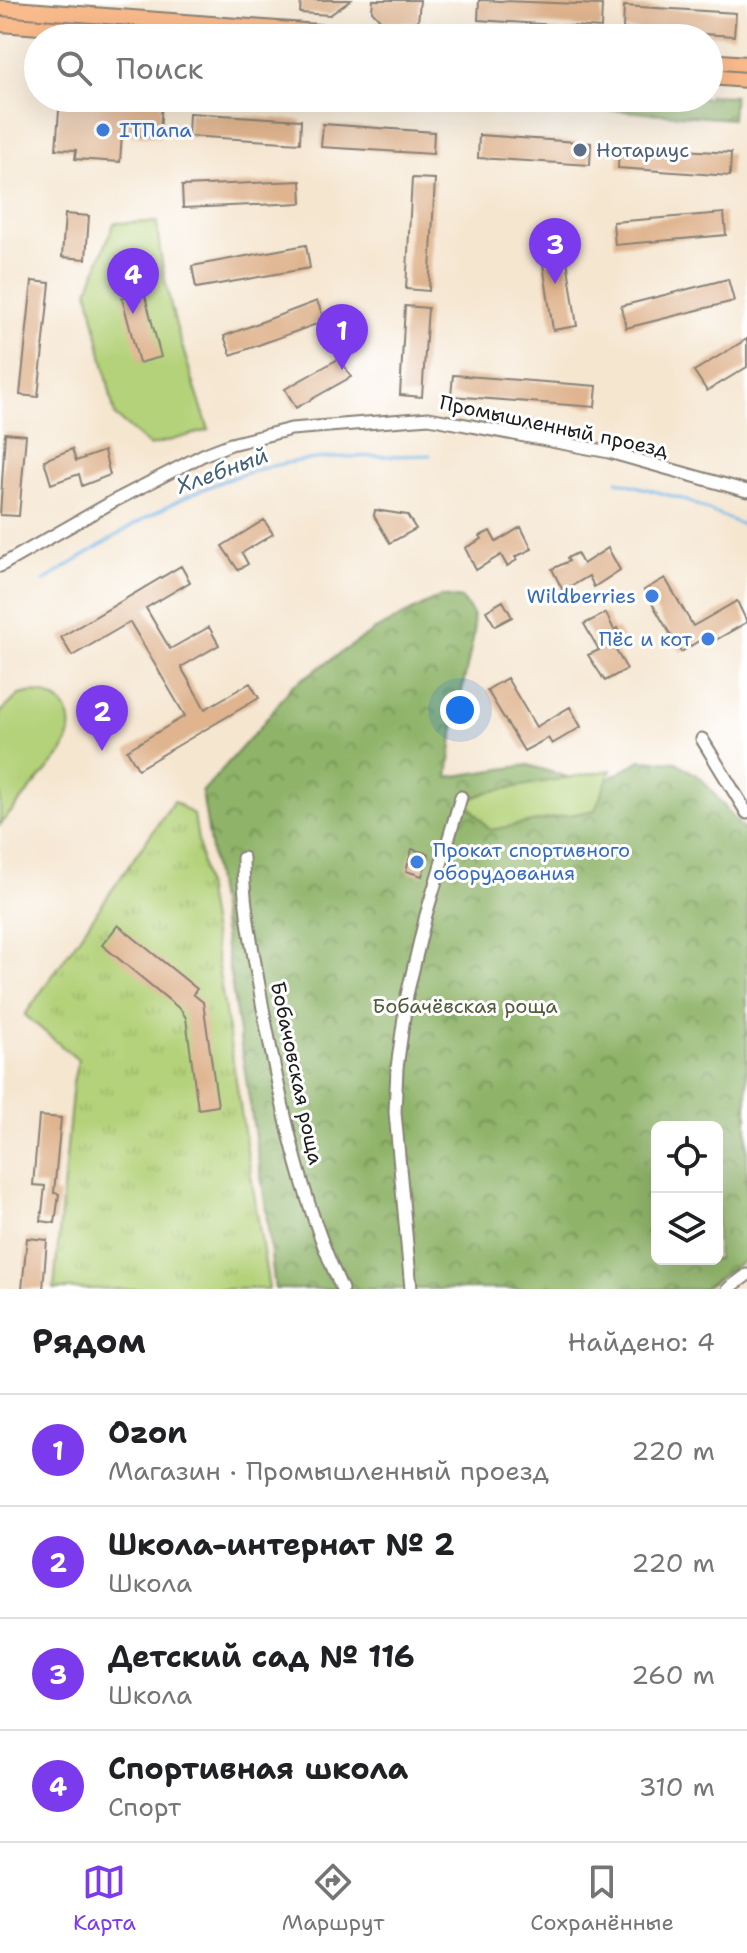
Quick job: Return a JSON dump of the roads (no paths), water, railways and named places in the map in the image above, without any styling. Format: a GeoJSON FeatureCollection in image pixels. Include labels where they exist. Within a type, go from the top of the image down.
{"type":"FeatureCollection","features":[{"type":"Feature","properties":{"kind":"main road"},"geometry":{"type":"LineString","coordinates":[[9,6],[215,24]]}},
{"type":"Feature","properties":{"kind":"main road"},"geometry":{"type":"LineString","coordinates":[[0,24],[24,26]]}},
{"type":"Feature","properties":{"kind":"main road"},"geometry":{"type":"LineString","coordinates":[[723,62],[747,64]]}},
{"type":"Feature","properties":{"kind":"main road"},"geometry":{"type":"LineString","coordinates":[[723,78],[747,80]]}},
{"type":"Feature","properties":{"kind":"street","name":"Промышленный проезд"},"geometry":{"type":"LineString","coordinates":[[0,566],[126,494],[205,454],[291,429],[429,418],[609,452],[747,491]]}},
{"type":"Feature","properties":{"kind":"street"},"geometry":{"type":"LineString","coordinates":[[702,739],[747,813]]}},
{"type":"Feature","properties":{"kind":"street"},"geometry":{"type":"LineString","coordinates":[[411,1289],[395,1112],[397,1068],[407,995],[426,915],[461,797]]}},
{"type":"Feature","properties":{"kind":"street","name":"Бобачовская роща"},"geometry":{"type":"LineString","coordinates":[[243,858],[243,898],[287,1127],[304,1188],[330,1264],[342,1289]]}},
{"type":"Feature","properties":{"kind":"street"},"geometry":{"type":"LineString","coordinates":[[728,1289],[747,1275]]}},
{"type":"Feature","properties":{"kind":"waterway","name":"Хлебный"},"geometry":{"type":"LineString","coordinates":[[44,581],[154,514],[241,475],[291,462],[430,455]]}},
{"type":"Feature","properties":{"kind":"waterway","name":"Хлебный"},"geometry":{"type":"LineString","coordinates":[[617,481],[683,499],[747,527]]}},
{"type":"Feature","properties":{"kind":"place","name":"ITПапа"},"geometry":{"type":"Point","coordinates":[103,130]}},
{"type":"Feature","properties":{"kind":"place","name":"Нотариус"},"geometry":{"type":"Point","coordinates":[580,150]}},
{"type":"Feature","properties":{"kind":"place","name":"Детский сад № 116"},"geometry":{"type":"Point","coordinates":[555,284]}},
{"type":"Feature","properties":{"kind":"place","name":"Спортивная школа"},"geometry":{"type":"Point","coordinates":[133,314]}},
{"type":"Feature","properties":{"kind":"place","name":"Ozon"},"geometry":{"type":"Point","coordinates":[342,370]}},
{"type":"Feature","properties":{"kind":"place","name":"Wildberries"},"geometry":{"type":"Point","coordinates":[652,596]}},
{"type":"Feature","properties":{"kind":"place","name":"Пёс и кот"},"geometry":{"type":"Point","coordinates":[708,639]}},
{"type":"Feature","properties":{"kind":"place","name":"Школа-интернат № 2"},"geometry":{"type":"Point","coordinates":[102,751]}},
{"type":"Feature","properties":{"kind":"place","name":"Прокат спортивного оборудования"},"geometry":{"type":"Point","coordinates":[417,862]}},
{"type":"Feature","properties":{"kind":"park label","name":"Бобачёвская роща"},"geometry":{"type":"Point","coordinates":[465,1006]}}]}
